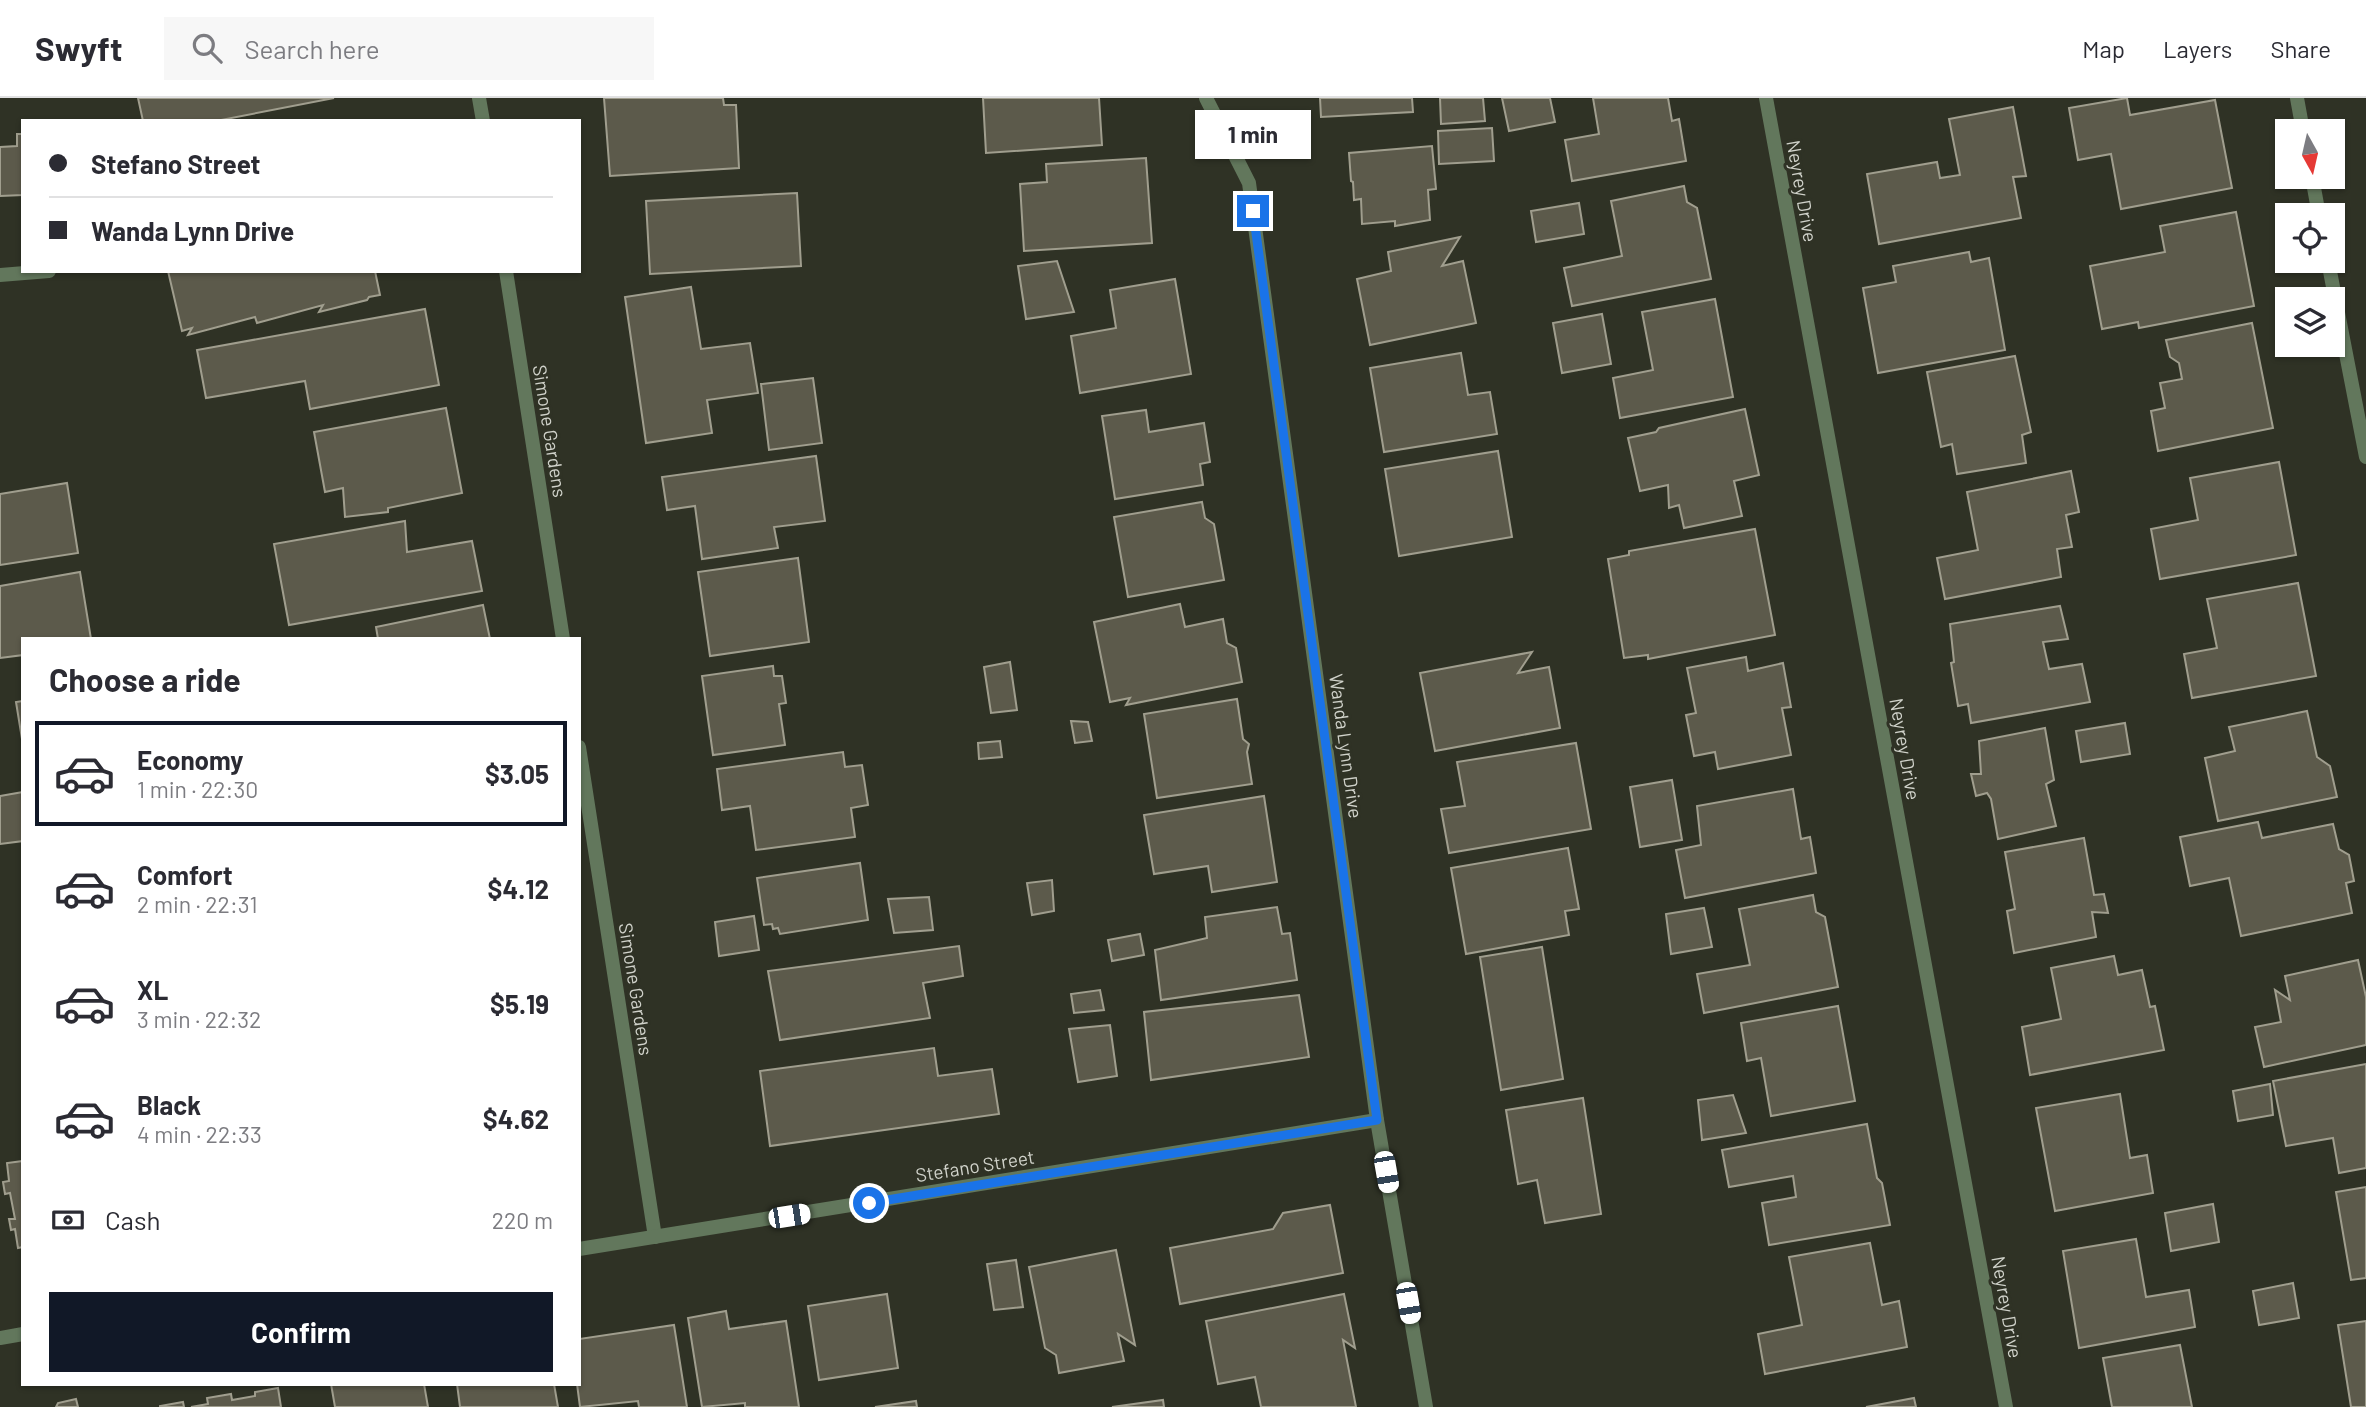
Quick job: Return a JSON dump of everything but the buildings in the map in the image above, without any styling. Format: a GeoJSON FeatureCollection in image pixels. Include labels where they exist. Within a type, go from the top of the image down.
{"type":"FeatureCollection","features":[{"type":"Feature","properties":{"kind":"street"},"geometry":{"type":"LineString","coordinates":[[479,98],[483,119]]}},
{"type":"Feature","properties":{"kind":"street","name":"Wanda Lynn Drive"},"geometry":{"type":"LineString","coordinates":[[1206,98],[1249,183],[1377,1120],[1426,1407]]}},
{"type":"Feature","properties":{"kind":"street","name":"Neyrey Drive"},"geometry":{"type":"LineString","coordinates":[[1766,98],[2006,1407]]}},
{"type":"Feature","properties":{"kind":"street"},"geometry":{"type":"LineString","coordinates":[[2297,98],[2301,119]]}},
{"type":"Feature","properties":{"kind":"street"},"geometry":{"type":"LineString","coordinates":[[0,275],[24,273]]}},
{"type":"Feature","properties":{"kind":"street","name":"Simone Gardens"},"geometry":{"type":"LineString","coordinates":[[506,273],[562,637]]}},
{"type":"Feature","properties":{"kind":"street"},"geometry":{"type":"LineString","coordinates":[[2330,273],[2366,457]]}},
{"type":"Feature","properties":{"kind":"street","name":"Simone Gardens"},"geometry":{"type":"LineString","coordinates":[[581,760],[655,1237]]}},
{"type":"Feature","properties":{"kind":"street","name":"Stefano Street"},"geometry":{"type":"LineString","coordinates":[[581,1249],[1377,1120]]}},
{"type":"Feature","properties":{"kind":"street"},"geometry":{"type":"LineString","coordinates":[[0,1338],[21,1334]]}},
{"type":"Feature","properties":{"kind":"route"},"geometry":{"type":"LineString","coordinates":[[869,1203],[1377,1120],[1253,211]]}}]}
